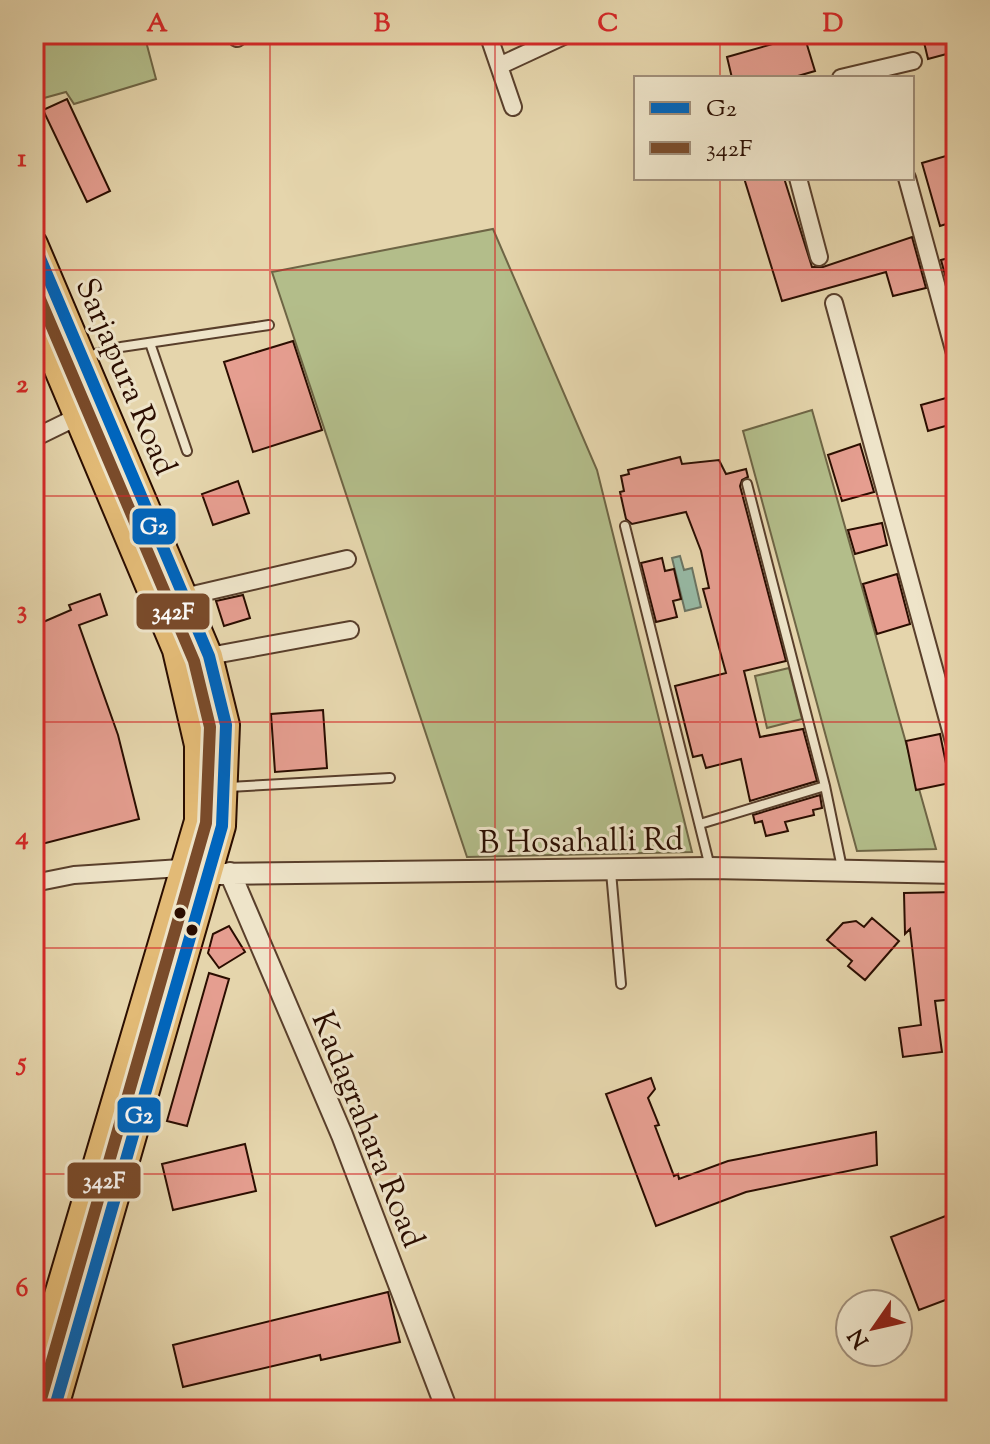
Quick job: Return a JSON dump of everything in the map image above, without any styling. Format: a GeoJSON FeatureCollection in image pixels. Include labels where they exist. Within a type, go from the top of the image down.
{"type":"FeatureCollection","features":[{"type":"Feature","properties":{"kind":"main road","name":"Sarjapura Road"},"geometry":{"type":"LineString","coordinates":[[34,244],[209,656],[226,725],[222,826],[43,1314],[34,1376]]}},
{"type":"Feature","properties":{"kind":"main road","name":"Sarjapura Road"},"geometry":{"type":"LineString","coordinates":[[34,313],[176,650],[198,745],[198,821],[206,872],[54,1410]]}},
{"type":"Feature","properties":{"kind":"street"},"geometry":{"type":"LineString","coordinates":[[488,34],[513,107]]}},
{"type":"Feature","properties":{"kind":"street"},"geometry":{"type":"LineString","coordinates":[[499,66],[568,34]]}},
{"type":"Feature","properties":{"kind":"street"},"geometry":{"type":"LineString","coordinates":[[879,74],[913,61]]}},
{"type":"Feature","properties":{"kind":"street"},"geometry":{"type":"LineString","coordinates":[[799,180],[819,257]]}},
{"type":"Feature","properties":{"kind":"street"},"geometry":{"type":"LineString","coordinates":[[908,180],[956,357]]}},
{"type":"Feature","properties":{"kind":"street"},"geometry":{"type":"LineString","coordinates":[[834,303],[956,749]]}},
{"type":"Feature","properties":{"kind":"street"},"geometry":{"type":"LineString","coordinates":[[34,438],[79,416]]}},
{"type":"Feature","properties":{"kind":"street"},"geometry":{"type":"LineString","coordinates":[[184,597],[347,559]]}},
{"type":"Feature","properties":{"kind":"street"},"geometry":{"type":"LineString","coordinates":[[209,656],[350,630]]}},
{"type":"Feature","properties":{"kind":"street","name":"B Hosahalli Rd"},"geometry":{"type":"LineString","coordinates":[[206,872],[710,868],[956,873]]}},
{"type":"Feature","properties":{"kind":"street"},"geometry":{"type":"LineString","coordinates":[[34,883],[74,875],[206,872]]}},
{"type":"Feature","properties":{"kind":"street","name":"Kadagrahara Road"},"geometry":{"type":"LineString","coordinates":[[206,872],[342,1135],[447,1410]]}},
{"type":"Feature","properties":{"kind":"lane"},"geometry":{"type":"LineString","coordinates":[[84,358],[150,343],[269,325]]}},
{"type":"Feature","properties":{"kind":"lane"},"geometry":{"type":"LineString","coordinates":[[150,343],[187,451]]}},
{"type":"Feature","properties":{"kind":"lane"},"geometry":{"type":"LineString","coordinates":[[747,484],[825,786],[842,869]]}},
{"type":"Feature","properties":{"kind":"lane"},"geometry":{"type":"LineString","coordinates":[[625,526],[710,868]]}},
{"type":"Feature","properties":{"kind":"lane"},"geometry":{"type":"LineString","coordinates":[[224,787],[390,778]]}},
{"type":"Feature","properties":{"kind":"lane"},"geometry":{"type":"LineString","coordinates":[[700,824],[825,786]]}},
{"type":"Feature","properties":{"kind":"lane"},"geometry":{"type":"LineString","coordinates":[[611,871],[621,984]]}},
{"type":"Feature","properties":{"kind":"shaded area"},"geometry":{"type":"Polygon","coordinates":[[[34,34],[144,34],[156,79],[74,104],[66,92],[44,98],[34,76],[34,34]]]}},
{"type":"Feature","properties":{"kind":"shaded area"},"geometry":{"type":"Polygon","coordinates":[[[493,229],[597,470],[692,852],[467,857],[272,272],[493,229]]]}},
{"type":"Feature","properties":{"kind":"shaded area"},"geometry":{"type":"Polygon","coordinates":[[[812,410],[936,849],[857,851],[743,431],[812,410]]]}},
{"type":"Feature","properties":{"kind":"shaded area"},"geometry":{"type":"Polygon","coordinates":[[[680,556],[684,570],[692,568],[701,607],[685,611],[672,558],[680,556]]]}},
{"type":"Feature","properties":{"kind":"shaded area"},"geometry":{"type":"Polygon","coordinates":[[[789,668],[802,719],[767,728],[755,676],[789,668]]]}},
{"type":"Feature","properties":{"kind":"building"},"geometry":{"type":"Polygon","coordinates":[[[922,34],[949,34],[954,52],[928,59],[922,34]]]}},
{"type":"Feature","properties":{"kind":"building"},"geometry":{"type":"Polygon","coordinates":[[[804,35],[815,71],[798,76],[732,76],[727,57],[804,35]]]}},
{"type":"Feature","properties":{"kind":"building"},"geometry":{"type":"Polygon","coordinates":[[[67,99],[110,191],[87,202],[43,110],[67,99]]]}},
{"type":"Feature","properties":{"kind":"building"},"geometry":{"type":"Polygon","coordinates":[[[956,153],[956,221],[940,226],[922,163],[956,153]]]}},
{"type":"Feature","properties":{"kind":"building"},"geometry":{"type":"Polygon","coordinates":[[[745,180],[785,180],[812,267],[823,267],[912,237],[926,288],[893,296],[886,272],[782,301],[745,180]]]}},
{"type":"Feature","properties":{"kind":"building"},"geometry":{"type":"Polygon","coordinates":[[[956,256],[956,279],[947,282],[941,260],[956,256]]]}},
{"type":"Feature","properties":{"kind":"building"},"geometry":{"type":"Polygon","coordinates":[[[293,341],[322,430],[253,452],[224,362],[293,341]]]}},
{"type":"Feature","properties":{"kind":"building"},"geometry":{"type":"Polygon","coordinates":[[[952,398],[956,423],[928,431],[921,405],[952,398]]]}},
{"type":"Feature","properties":{"kind":"building"},"geometry":{"type":"Polygon","coordinates":[[[860,444],[874,492],[842,501],[828,455],[860,444]]]}},
{"type":"Feature","properties":{"kind":"building"},"geometry":{"type":"Polygon","coordinates":[[[680,457],[682,464],[719,460],[726,474],[746,469],[748,477],[742,480],[740,486],[786,661],[744,671],[760,737],[803,729],[817,781],[750,801],[741,759],[706,768],[702,755],[693,757],[675,686],[726,673],[703,589],[709,588],[701,551],[686,512],[632,524],[626,519],[620,492],[624,491],[621,476],[629,474],[628,470],[680,457]]]}},
{"type":"Feature","properties":{"kind":"building"},"geometry":{"type":"Polygon","coordinates":[[[238,481],[249,513],[213,525],[202,494],[238,481]]]}},
{"type":"Feature","properties":{"kind":"building"},"geometry":{"type":"Polygon","coordinates":[[[882,523],[887,545],[855,554],[848,530],[882,523]]]}},
{"type":"Feature","properties":{"kind":"building"},"geometry":{"type":"Polygon","coordinates":[[[662,558],[665,571],[674,569],[681,599],[673,601],[677,617],[656,622],[641,563],[662,558]]]}},
{"type":"Feature","properties":{"kind":"building"},"geometry":{"type":"Polygon","coordinates":[[[897,574],[910,624],[877,634],[863,584],[897,574]]]}},
{"type":"Feature","properties":{"kind":"building"},"geometry":{"type":"Polygon","coordinates":[[[100,594],[107,615],[79,625],[118,735],[139,819],[34,846],[34,626],[71,610],[69,605],[100,594]]]}},
{"type":"Feature","properties":{"kind":"building"},"geometry":{"type":"Polygon","coordinates":[[[243,595],[250,618],[224,626],[216,601],[243,595]]]}},
{"type":"Feature","properties":{"kind":"building"},"geometry":{"type":"Polygon","coordinates":[[[323,710],[327,768],[275,772],[271,714],[323,710]]]}},
{"type":"Feature","properties":{"kind":"building"},"geometry":{"type":"Polygon","coordinates":[[[940,734],[950,783],[916,790],[906,741],[940,734]]]}},
{"type":"Feature","properties":{"kind":"building"},"geometry":{"type":"Polygon","coordinates":[[[820,795],[822,808],[813,810],[814,815],[785,822],[788,831],[766,836],[762,821],[755,823],[753,815],[820,795]]]}},
{"type":"Feature","properties":{"kind":"building"},"geometry":{"type":"Polygon","coordinates":[[[956,892],[956,999],[935,1001],[942,1052],[903,1057],[899,1028],[921,1025],[910,929],[905,934],[904,893],[956,892]]]}},
{"type":"Feature","properties":{"kind":"building"},"geometry":{"type":"Polygon","coordinates":[[[872,918],[899,941],[865,980],[848,966],[852,961],[827,940],[843,923],[856,921],[864,927],[872,918]]]}},
{"type":"Feature","properties":{"kind":"building"},"geometry":{"type":"Polygon","coordinates":[[[229,926],[245,952],[219,968],[208,953],[213,934],[229,926]]]}},
{"type":"Feature","properties":{"kind":"building"},"geometry":{"type":"Polygon","coordinates":[[[209,973],[229,979],[187,1126],[167,1121],[209,973]]]}},
{"type":"Feature","properties":{"kind":"building"},"geometry":{"type":"Polygon","coordinates":[[[651,1078],[655,1089],[648,1098],[659,1125],[655,1126],[674,1176],[678,1174],[679,1179],[728,1161],[876,1132],[877,1165],[746,1192],[656,1226],[606,1094],[651,1078]]]}},
{"type":"Feature","properties":{"kind":"building"},"geometry":{"type":"Polygon","coordinates":[[[245,1144],[256,1191],[173,1210],[162,1164],[245,1144]]]}},
{"type":"Feature","properties":{"kind":"building"},"geometry":{"type":"Polygon","coordinates":[[[956,1212],[956,1296],[919,1310],[914,1288],[911,1288],[891,1237],[956,1212]]]}},
{"type":"Feature","properties":{"kind":"building"},"geometry":{"type":"Polygon","coordinates":[[[388,1292],[400,1342],[321,1360],[320,1355],[183,1387],[173,1345],[388,1292]]]}},
{"type":"Feature","properties":{"kind":"transit line","name":"G2"},"geometry":{"type":"LineString","coordinates":[[34,244],[209,656],[226,725],[222,826],[54,1410]]}},
{"type":"Feature","properties":{"kind":"transit line","name":"342F"},"geometry":{"type":"LineString","coordinates":[[34,285],[194,661],[210,727],[206,823],[39,1406]]}}]}
